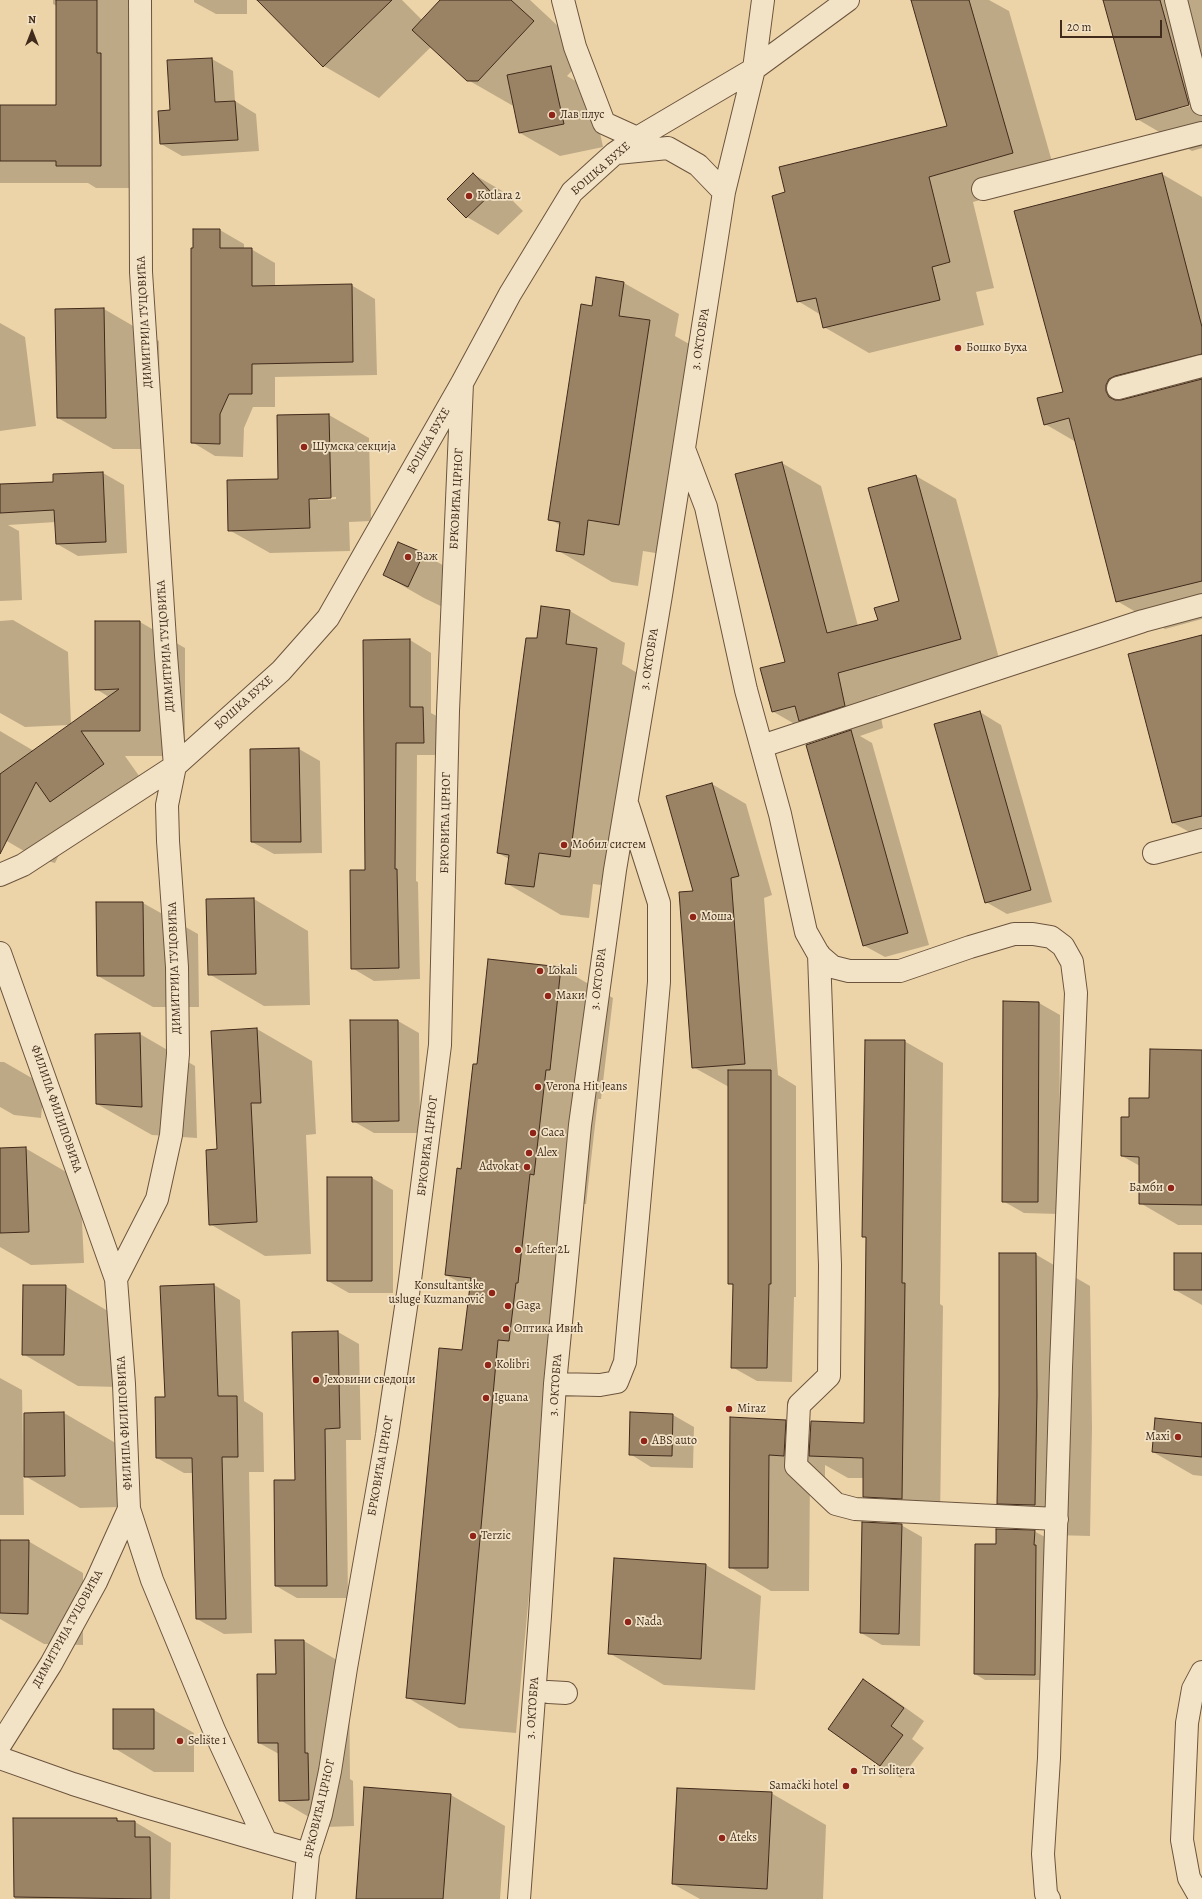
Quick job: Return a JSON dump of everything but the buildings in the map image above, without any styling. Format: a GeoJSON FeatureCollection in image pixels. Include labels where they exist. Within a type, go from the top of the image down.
{"type":"FeatureCollection","features":[{"type":"Feature","properties":{"kind":"street","name":"ДИМИТРИЈА ТУЦОВИЋА"},"geometry":{"type":"LineString","coordinates":[[116,1279],[157,1199],[170,1135],[178,1054],[178,967],[168,841],[167,805],[175,766],[166,655],[141,272],[140,0]]}},
{"type":"Feature","properties":{"kind":"street"},"geometry":{"type":"LineString","coordinates":[[563,0],[575,47],[604,123],[637,138]]}},
{"type":"Feature","properties":{"kind":"street","name":"3. ОКТОБРА"},"geometry":{"type":"LineString","coordinates":[[518,1899],[540,1616],[555,1384],[580,1125],[604,946],[626,801],[724,192],[754,70],[763,0]]}},
{"type":"Feature","properties":{"kind":"street","name":"БОШКА БУХЕ"},"geometry":{"type":"LineString","coordinates":[[0,875],[23,865],[175,766],[281,671],[328,618],[462,383],[510,294],[572,192],[615,153],[637,138],[754,70],[848,0]]}},
{"type":"Feature","properties":{"kind":"street"},"geometry":{"type":"LineString","coordinates":[[1176,0],[1202,104]]}},
{"type":"Feature","properties":{"kind":"street"},"geometry":{"type":"LineString","coordinates":[[983,189],[1202,133]]}},
{"type":"Feature","properties":{"kind":"street"},"geometry":{"type":"LineString","coordinates":[[615,153],[668,148],[698,165],[724,192]]}},
{"type":"Feature","properties":{"kind":"street"},"geometry":{"type":"LineString","coordinates":[[1118,388],[1202,366]]}},
{"type":"Feature","properties":{"kind":"street","name":"БРКОВИЋА ЦРНОГ"},"geometry":{"type":"LineString","coordinates":[[304,1899],[308,1854],[321,1814],[330,1772],[346,1668],[387,1435],[410,1280],[440,1045],[448,711],[462,383]]}},
{"type":"Feature","properties":{"kind":"street"},"geometry":{"type":"LineString","coordinates":[[684,448],[706,507],[746,690],[780,814],[806,932],[819,954],[833,967],[849,971],[900,971],[970,947],[1014,934],[1033,934],[1051,937],[1057,941],[1063,946],[1072,962],[1076,993],[1061,1367],[1049,1758],[1043,1854],[1046,1894],[1049,1899]]}},
{"type":"Feature","properties":{"kind":"street"},"geometry":{"type":"LineString","coordinates":[[762,746],[1142,621],[1202,606]]}},
{"type":"Feature","properties":{"kind":"street"},"geometry":{"type":"LineString","coordinates":[[555,1384],[600,1386],[617,1382],[625,1362],[659,982],[659,903],[626,801]]}},
{"type":"Feature","properties":{"kind":"street"},"geometry":{"type":"LineString","coordinates":[[1154,853],[1202,840]]}},
{"type":"Feature","properties":{"kind":"street","name":"ФИЛИПА ФИЛИПОВИЋА"},"geometry":{"type":"LineString","coordinates":[[0,953],[116,1279],[124,1384],[129,1509],[152,1580],[214,1730],[266,1842]]}},
{"type":"Feature","properties":{"kind":"street"},"geometry":{"type":"LineString","coordinates":[[819,954],[830,1266],[829,1376],[798,1405],[796,1466],[836,1504],[855,1509],[1057,1519]]}},
{"type":"Feature","properties":{"kind":"street","name":"ДИМИТРИЈА ТУЦОВИЋА"},"geometry":{"type":"LineString","coordinates":[[0,1745],[51,1664],[96,1582],[129,1509]]}},
{"type":"Feature","properties":{"kind":"street"},"geometry":{"type":"LineString","coordinates":[[1201,1899],[1190,1878],[1182,1840],[1187,1723],[1193,1689],[1202,1672]]}},
{"type":"Feature","properties":{"kind":"street"},"geometry":{"type":"LineString","coordinates":[[0,1758],[122,1799],[308,1854]]}},
{"type":"Feature","properties":{"kind":"place","name":"Лав плус"},"geometry":{"type":"Point","coordinates":[552,115]}},
{"type":"Feature","properties":{"kind":"place","name":"Kotlara 2"},"geometry":{"type":"Point","coordinates":[469,196]}},
{"type":"Feature","properties":{"kind":"place","name":"Бошко Буха"},"geometry":{"type":"Point","coordinates":[958,348]}},
{"type":"Feature","properties":{"kind":"place","name":"Шумска секција"},"geometry":{"type":"Point","coordinates":[304,447]}},
{"type":"Feature","properties":{"kind":"place","name":"Важ"},"geometry":{"type":"Point","coordinates":[408,557]}},
{"type":"Feature","properties":{"kind":"place","name":"Мобил систем"},"geometry":{"type":"Point","coordinates":[564,845]}},
{"type":"Feature","properties":{"kind":"place","name":"Моша"},"geometry":{"type":"Point","coordinates":[693,917]}},
{"type":"Feature","properties":{"kind":"place","name":"Lokali"},"geometry":{"type":"Point","coordinates":[540,971]}},
{"type":"Feature","properties":{"kind":"place","name":"Маки"},"geometry":{"type":"Point","coordinates":[548,996]}},
{"type":"Feature","properties":{"kind":"place","name":"Verona Hit Jeans"},"geometry":{"type":"Point","coordinates":[538,1087]}},
{"type":"Feature","properties":{"kind":"place","name":"Caca"},"geometry":{"type":"Point","coordinates":[533,1133]}},
{"type":"Feature","properties":{"kind":"place","name":"Alex"},"geometry":{"type":"Point","coordinates":[529,1153]}},
{"type":"Feature","properties":{"kind":"place","name":"Advokat"},"geometry":{"type":"Point","coordinates":[527,1167]}},
{"type":"Feature","properties":{"kind":"place","name":"Бамби"},"geometry":{"type":"Point","coordinates":[1171,1188]}},
{"type":"Feature","properties":{"kind":"place","name":"Lefter 2L"},"geometry":{"type":"Point","coordinates":[518,1250]}},
{"type":"Feature","properties":{"kind":"place","name":"Konsultantske usluge Kuzmanović"},"geometry":{"type":"Point","coordinates":[492,1293]}},
{"type":"Feature","properties":{"kind":"place","name":"Gaga"},"geometry":{"type":"Point","coordinates":[508,1306]}},
{"type":"Feature","properties":{"kind":"place","name":"Оптика Ивић"},"geometry":{"type":"Point","coordinates":[506,1329]}},
{"type":"Feature","properties":{"kind":"place","name":"Kolibri"},"geometry":{"type":"Point","coordinates":[488,1365]}},
{"type":"Feature","properties":{"kind":"place","name":"Јеховини сведоци"},"geometry":{"type":"Point","coordinates":[316,1380]}},
{"type":"Feature","properties":{"kind":"place","name":"Iguana"},"geometry":{"type":"Point","coordinates":[486,1398]}},
{"type":"Feature","properties":{"kind":"place","name":"Miraz"},"geometry":{"type":"Point","coordinates":[729,1409]}},
{"type":"Feature","properties":{"kind":"place","name":"Maxi"},"geometry":{"type":"Point","coordinates":[1178,1437]}},
{"type":"Feature","properties":{"kind":"place","name":"ABS auto"},"geometry":{"type":"Point","coordinates":[644,1441]}},
{"type":"Feature","properties":{"kind":"place","name":"Terzic"},"geometry":{"type":"Point","coordinates":[473,1536]}},
{"type":"Feature","properties":{"kind":"place","name":"Nada"},"geometry":{"type":"Point","coordinates":[628,1622]}},
{"type":"Feature","properties":{"kind":"place","name":"Selište 1"},"geometry":{"type":"Point","coordinates":[180,1741]}},
{"type":"Feature","properties":{"kind":"place","name":"Tri solitera"},"geometry":{"type":"Point","coordinates":[854,1771]}},
{"type":"Feature","properties":{"kind":"place","name":"Samački hotel"},"geometry":{"type":"Point","coordinates":[846,1786]}},
{"type":"Feature","properties":{"kind":"place","name":"Ateks"},"geometry":{"type":"Point","coordinates":[722,1838]}}]}
